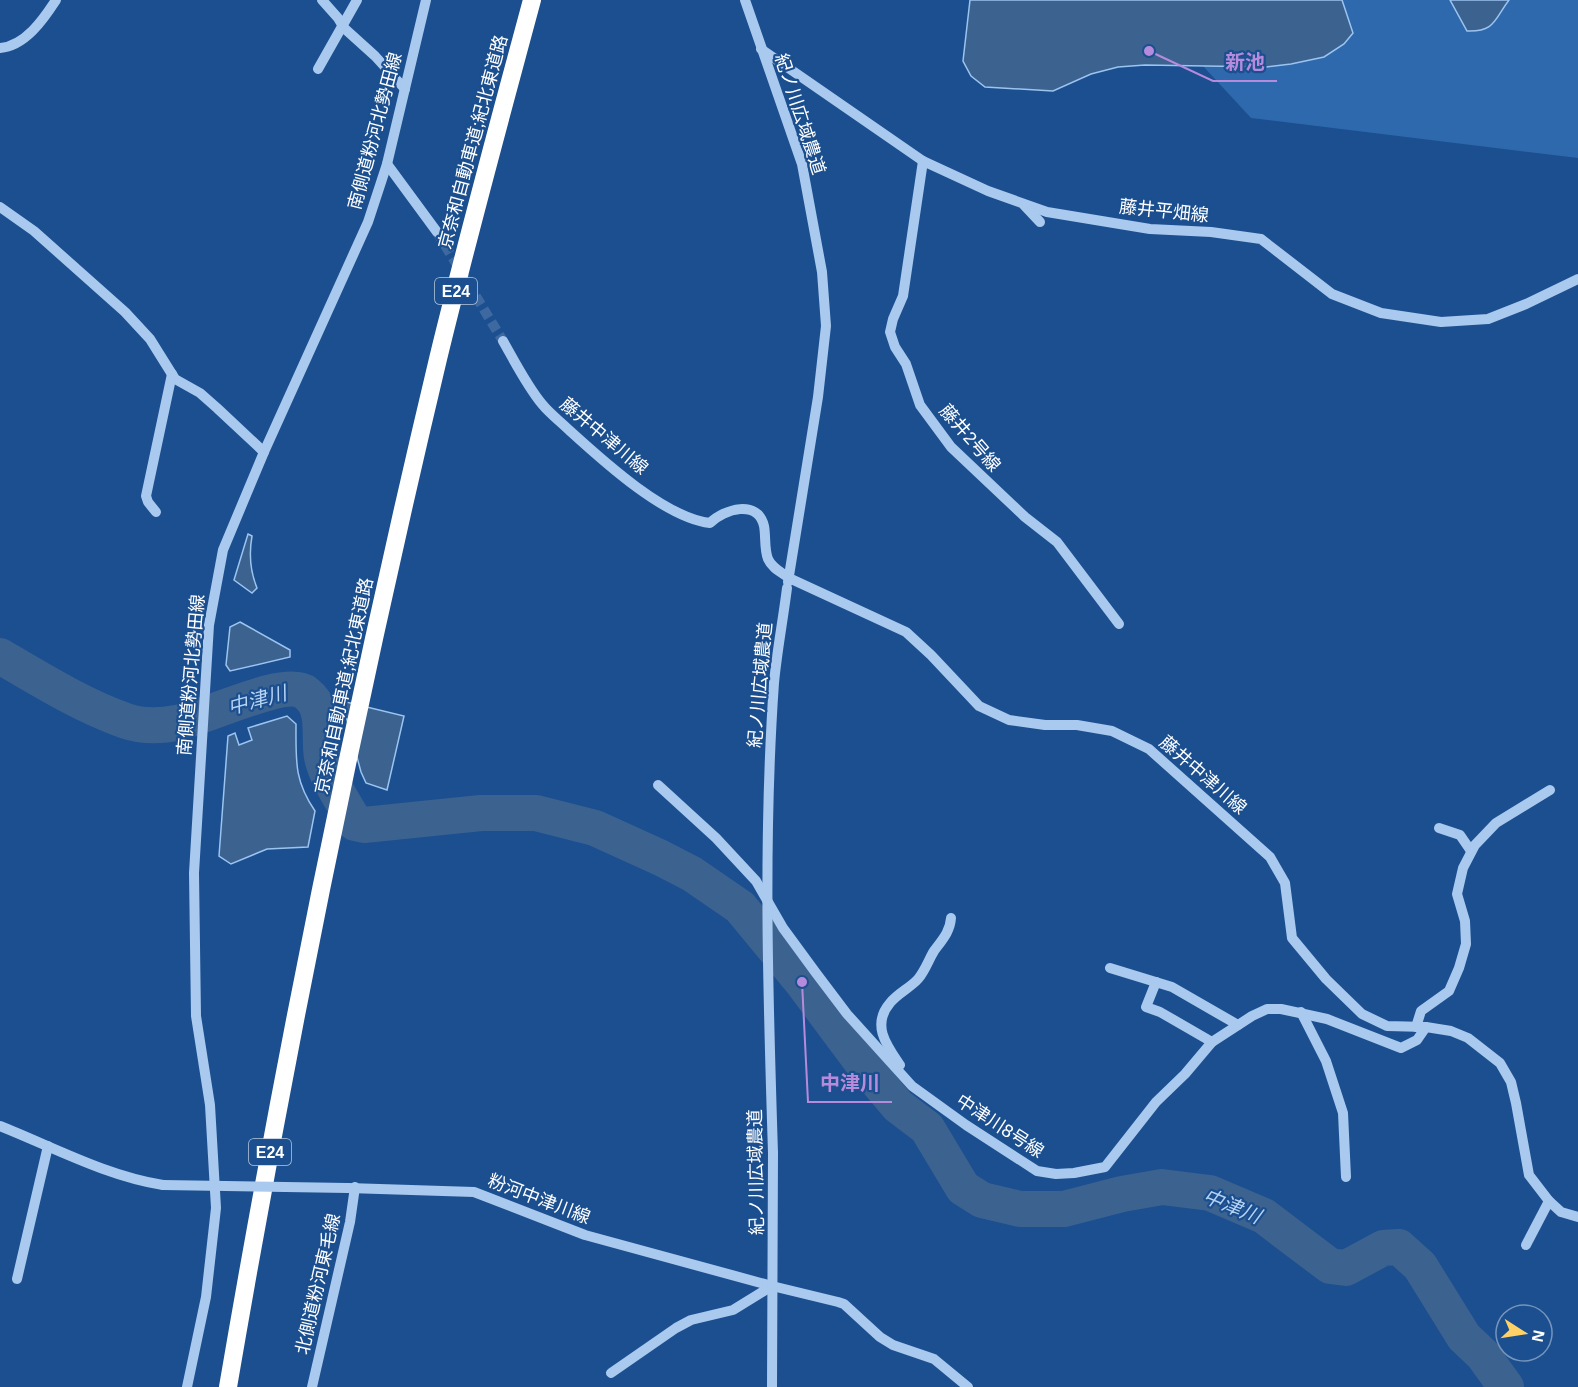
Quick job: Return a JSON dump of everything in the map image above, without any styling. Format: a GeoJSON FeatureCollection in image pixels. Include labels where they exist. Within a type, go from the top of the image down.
{"type":"FeatureCollection","features":[{"type":"Feature","properties":{"kind":"highway","name":"京奈和自動車道;紀北東道路"},"geometry":{"type":"LineString","coordinates":[[228,1387],[315,918],[386,584],[439,357],[532,0]]}},
{"type":"Feature","properties":{"kind":"street"},"geometry":{"type":"LineString","coordinates":[[0,48],[10,47],[28,35],[56,0]]}},
{"type":"Feature","properties":{"kind":"street"},"geometry":{"type":"LineString","coordinates":[[322,0],[342,26],[375,56],[405,89]]}},
{"type":"Feature","properties":{"kind":"street"},"geometry":{"type":"LineString","coordinates":[[318,69],[357,0]]}},
{"type":"Feature","properties":{"kind":"street","name":"南側道粉河北勢田線"},"geometry":{"type":"LineString","coordinates":[[187,1387],[206,1297],[216,1208],[210,1105],[196,1016],[194,873],[209,625],[223,550],[264,452],[368,222],[387,164],[426,0]]}},
{"type":"Feature","properties":{"kind":"street","name":"紀ノ川広域農道"},"geometry":{"type":"LineString","coordinates":[[745,0],[802,164],[822,272],[826,328],[818,397],[775,680],[770,760],[772,1387]]}},
{"type":"Feature","properties":{"kind":"street","name":"藤井平畑線"},"geometry":{"type":"LineString","coordinates":[[761,49],[923,161],[988,191],[1047,212],[1150,229],[1211,232],[1261,239],[1332,294],[1381,313],[1441,322],[1488,319],[1578,279]]}},
{"type":"Feature","properties":{"kind":"street","name":"藤井2号線"},"geometry":{"type":"LineString","coordinates":[[923,161],[903,296],[890,332],[895,347],[906,364],[920,405],[951,447],[1025,518],[1057,542],[1119,624]]}},
{"type":"Feature","properties":{"kind":"street"},"geometry":{"type":"LineString","coordinates":[[387,164],[437,232]]}},
{"type":"Feature","properties":{"kind":"street"},"geometry":{"type":"LineString","coordinates":[[1022,203],[1040,222]]}},
{"type":"Feature","properties":{"kind":"street"},"geometry":{"type":"LineString","coordinates":[[0,207],[34,231],[125,312],[150,339],[175,379],[200,393],[264,452]]}},
{"type":"Feature","properties":{"kind":"street","name":"藤井中津川線"},"geometry":{"type":"LineString","coordinates":[[503,341],[542,404],[610,467],[675,511],[701,522],[710,522],[721,513],[732,509],[744,509],[758,514],[764,523],[768,558],[788,583],[906,632],[979,706],[1010,720],[1045,725],[1077,725],[1112,731],[1149,748],[1270,856],[1285,884],[1292,938],[1326,979],[1362,1014],[1387,1026],[1451,1031],[1468,1038],[1500,1063],[1511,1082],[1529,1175],[1549,1201],[1561,1212],[1578,1217]]}},
{"type":"Feature","properties":{"kind":"street"},"geometry":{"type":"LineString","coordinates":[[156,512],[146,496],[172,374]]}},
{"type":"Feature","properties":{"kind":"street","name":"中津川8号線"},"geometry":{"type":"LineString","coordinates":[[658,785],[716,838],[756,881],[783,928],[847,1014],[912,1086],[1037,1171],[1056,1174],[1074,1173],[1105,1167],[1156,1102],[1185,1074],[1212,1042],[1267,1009],[1281,1008],[1327,1018],[1401,1048],[1417,1040],[1421,1027]]}},
{"type":"Feature","properties":{"kind":"street"},"geometry":{"type":"LineString","coordinates":[[1421,1027],[1421,1011],[1449,992],[1459,969],[1466,944],[1465,921],[1456,894],[1463,868],[1475,845],[1496,823],[1550,790]]}},
{"type":"Feature","properties":{"kind":"street"},"geometry":{"type":"LineString","coordinates":[[1439,828],[1460,835],[1472,851]]}},
{"type":"Feature","properties":{"kind":"street"},"geometry":{"type":"LineString","coordinates":[[919,1092],[885,1043],[881,1021],[889,1003],[918,979],[934,951],[948,933],[951,918]]}},
{"type":"Feature","properties":{"kind":"street"},"geometry":{"type":"LineString","coordinates":[[1110,968],[1172,987],[1238,1025]]}},
{"type":"Feature","properties":{"kind":"street"},"geometry":{"type":"LineString","coordinates":[[1156,982],[1146,1007],[1160,1012],[1212,1042]]}},
{"type":"Feature","properties":{"kind":"street"},"geometry":{"type":"LineString","coordinates":[[1301,1012],[1326,1061],[1342,1113],[1346,1177]]}},
{"type":"Feature","properties":{"kind":"street","name":"粉河中津川線"},"geometry":{"type":"LineString","coordinates":[[0,1126],[84,1162],[163,1185],[474,1192],[585,1235],[844,1304],[880,1337],[893,1345],[934,1359],[968,1387]]}},
{"type":"Feature","properties":{"kind":"street"},"geometry":{"type":"LineString","coordinates":[[17,1279],[48,1146]]}},
{"type":"Feature","properties":{"kind":"street","name":"北側道粉河東毛線"},"geometry":{"type":"LineString","coordinates":[[312,1387],[350,1222],[351,1188]]}},
{"type":"Feature","properties":{"kind":"street"},"geometry":{"type":"LineString","coordinates":[[1526,1245],[1549,1201]]}},
{"type":"Feature","properties":{"kind":"street"},"geometry":{"type":"LineString","coordinates":[[611,1373],[676,1328],[691,1320],[733,1310],[772,1286]]}},
{"type":"Feature","properties":{"kind":"shaded area"},"geometry":{"type":"Polygon","coordinates":[[[970,0],[1342,0],[1353,33],[1344,44],[1324,57],[1291,64],[1266,67],[1145,65],[1118,67],[1091,74],[1053,91],[985,87],[971,76],[963,61],[970,0]]]}},
{"type":"Feature","properties":{"kind":"shaded area"},"geometry":{"type":"Polygon","coordinates":[[[1142,0],[1578,0],[1578,158],[1251,118],[1142,0]]]}},
{"type":"Feature","properties":{"kind":"shaded area"},"geometry":{"type":"Polygon","coordinates":[[[1450,0],[1509,0],[1489,27],[1467,31],[1450,0]]]}},
{"type":"Feature","properties":{"kind":"shaded area"},"geometry":{"type":"Polygon","coordinates":[[[248,534],[252,536],[251,562],[257,588],[252,593],[234,580],[248,534]]]}},
{"type":"Feature","properties":{"kind":"shaded area"},"geometry":{"type":"Polygon","coordinates":[[[240,622],[290,650],[290,657],[230,671],[226,665],[230,627],[240,622]]]}},
{"type":"Feature","properties":{"kind":"shaded area"},"geometry":{"type":"Polygon","coordinates":[[[342,701],[404,716],[387,790],[366,783],[342,701]]]}},
{"type":"Feature","properties":{"kind":"shaded area"},"geometry":{"type":"Polygon","coordinates":[[[287,716],[296,724],[296,760],[300,780],[315,811],[308,847],[267,849],[231,864],[219,856],[228,736],[235,733],[239,745],[252,740],[248,728],[287,716]]]}},
{"type":"Feature","properties":{"kind":"waterway","name":"中津川"},"geometry":{"type":"LineString","coordinates":[[0,656],[94,708],[126,721],[144,725],[164,725],[188,720],[243,700],[281,690],[306,693],[313,699],[319,714],[324,765],[355,823],[364,825],[481,813],[536,813],[595,828],[661,858],[692,874],[740,907],[802,982],[866,1068],[898,1106],[927,1128],[963,1188],[982,1200],[1020,1209],[1064,1209],[1122,1194],[1162,1187],[1210,1193],[1264,1216],[1330,1266],[1346,1268],[1383,1248],[1399,1247],[1420,1266],[1464,1337],[1483,1355],[1506,1387]]}},
{"type":"Feature","properties":{"kind":"tunnel"},"geometry":{"type":"LineString","coordinates":[[437,232],[503,341]]}},
{"type":"Feature","properties":{"kind":"place","name":"新池"},"geometry":{"type":"Point","coordinates":[1149,51]}},
{"type":"Feature","properties":{"kind":"place","name":"中津川"},"geometry":{"type":"Point","coordinates":[802,982]}}]}
